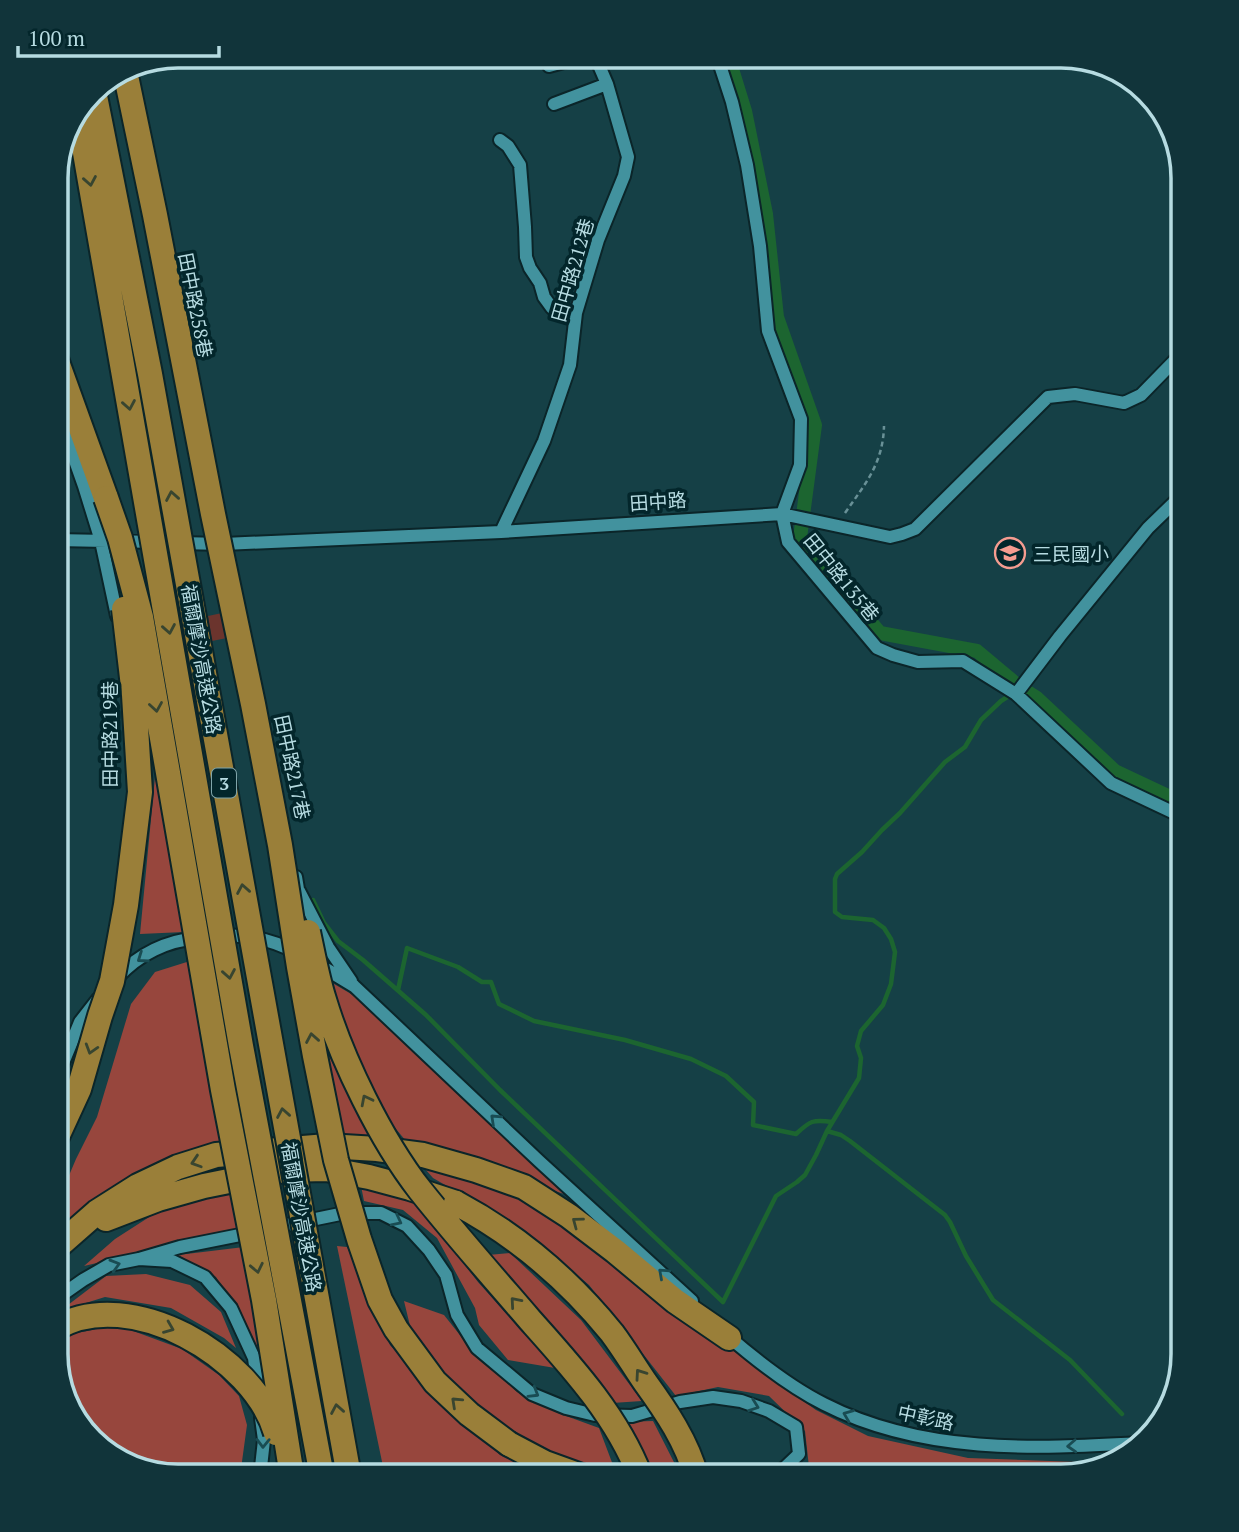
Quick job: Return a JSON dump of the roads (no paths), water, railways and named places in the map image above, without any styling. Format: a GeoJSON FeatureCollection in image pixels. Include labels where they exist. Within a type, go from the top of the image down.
{"type":"FeatureCollection","features":[{"type":"Feature","properties":{"kind":"highway"},"geometry":{"type":"LineString","coordinates":[[129,81],[280,845],[301,979],[336,1160],[359,1239],[380,1300],[396,1329],[435,1382],[469,1414],[509,1444],[548,1464]]}},
{"type":"Feature","properties":{"kind":"highway","name":"福爾摩沙高速公路"},"geometry":{"type":"LineString","coordinates":[[97,106],[150,374],[347,1464]]}},
{"type":"Feature","properties":{"kind":"highway","name":"福爾摩沙高速公路"},"geometry":{"type":"LineString","coordinates":[[80,130],[241,1046],[320,1464]]}},
{"type":"Feature","properties":{"kind":"highway"},"geometry":{"type":"LineString","coordinates":[[68,392],[120,538],[141,617],[223,1090],[266,1313],[287,1464]]}},
{"type":"Feature","properties":{"kind":"highway"},"geometry":{"type":"LineString","coordinates":[[68,1113],[79,1089],[112,981],[126,905],[139,792],[134,695],[106,498]]}},
{"type":"Feature","properties":{"kind":"highway"},"geometry":{"type":"LineString","coordinates":[[280,845],[302,908],[324,999],[358,1084],[384,1136],[418,1187],[606,1412],[635,1464]]}},
{"type":"Feature","properties":{"kind":"highway"},"geometry":{"type":"LineString","coordinates":[[68,1237],[97,1212],[138,1186],[178,1167],[216,1155],[327,1146],[423,1155],[524,1187],[569,1216],[675,1301],[729,1338]]}},
{"type":"Feature","properties":{"kind":"highway"},"geometry":{"type":"LineString","coordinates":[[68,1239],[158,1199],[204,1186],[284,1170],[326,1169],[369,1177],[456,1203],[488,1220],[570,1287],[612,1334],[668,1414],[693,1464]]}},
{"type":"Feature","properties":{"kind":"highway"},"geometry":{"type":"LineString","coordinates":[[68,1322],[96,1316],[129,1316],[156,1322],[184,1334],[211,1351],[239,1375],[262,1401],[285,1464]]}},
{"type":"Feature","properties":{"kind":"street","name":"田中路212巷"},"geometry":{"type":"LineString","coordinates":[[501,532],[544,441],[570,365],[576,313],[598,240],[624,176],[628,157],[600,68]]}},
{"type":"Feature","properties":{"kind":"street"},"geometry":{"type":"LineString","coordinates":[[721,68],[747,165],[760,246],[768,331],[802,419],[800,465],[788,515]]}},
{"type":"Feature","properties":{"kind":"street","name":"田中路258巷"},"geometry":{"type":"LineString","coordinates":[[129,81],[224,544]]}},
{"type":"Feature","properties":{"kind":"street"},"geometry":{"type":"LineString","coordinates":[[554,104],[607,84]]}},
{"type":"Feature","properties":{"kind":"street"},"geometry":{"type":"LineString","coordinates":[[500,140],[508,146],[520,165],[526,257],[530,268],[552,308],[576,313]]}},
{"type":"Feature","properties":{"kind":"street","name":"田中路"},"geometry":{"type":"LineString","coordinates":[[68,540],[224,544],[501,532],[680,519],[788,515],[890,537],[915,529],[1048,397],[1075,394],[1124,403],[1140,395],[1171,364]]}},
{"type":"Feature","properties":{"kind":"street","name":"田中路219巷"},"geometry":{"type":"LineString","coordinates":[[68,442],[102,541],[128,666],[130,768],[118,930]]}},
{"type":"Feature","properties":{"kind":"street"},"geometry":{"type":"LineString","coordinates":[[1016,695],[1148,528],[1171,506]]}},
{"type":"Feature","properties":{"kind":"street","name":"田中路135巷"},"geometry":{"type":"LineString","coordinates":[[788,515],[788,542],[877,648],[918,662],[963,661],[1016,695],[1111,783],[1171,811]]}},
{"type":"Feature","properties":{"kind":"street","name":"田中路217巷"},"geometry":{"type":"LineString","coordinates":[[224,544],[298,888],[328,947],[354,986]]}},
{"type":"Feature","properties":{"kind":"street"},"geometry":{"type":"LineString","coordinates":[[68,1051],[80,1022],[123,970],[154,949],[183,939],[238,934],[281,944],[334,972],[354,986]]}},
{"type":"Feature","properties":{"kind":"street","name":"中彰路"},"geometry":{"type":"LineString","coordinates":[[354,986],[539,1161],[670,1279],[729,1338],[822,1403],[845,1414],[905,1434],[950,1443],[997,1447],[1123,1444]]}},
{"type":"Feature","properties":{"kind":"street"},"geometry":{"type":"LineString","coordinates":[[68,1290],[109,1265],[180,1247],[345,1213],[381,1213],[407,1226],[429,1250],[446,1275],[457,1315],[477,1348],[532,1394],[566,1408],[596,1415],[632,1416],[680,1402],[713,1397],[741,1401],[769,1411],[796,1427],[799,1454],[788,1464]]}},
{"type":"Feature","properties":{"kind":"street"},"geometry":{"type":"LineString","coordinates":[[139,1259],[172,1261],[205,1277],[231,1308],[254,1358],[264,1440],[261,1464]]}},
{"type":"Feature","properties":{"kind":"waterway"},"geometry":{"type":"LineString","coordinates":[[732,68],[745,111],[766,214],[777,317],[815,425],[800,538],[880,633],[977,651],[1037,698],[1115,771],[1171,797]]}},
{"type":"Feature","properties":{"kind":"waterway"},"geometry":{"type":"LineString","coordinates":[[313,900],[324,923],[338,941],[426,1015],[500,1090],[723,1302],[776,1196],[805,1175],[827,1131],[859,1078],[861,1058],[857,1046],[861,1031],[883,1005],[891,984],[895,952],[891,939],[884,928],[873,920],[842,917],[835,912],[837,874],[900,813],[945,762],[965,747],[981,720],[1012,694]]}},
{"type":"Feature","properties":{"kind":"waterway"},"geometry":{"type":"LineString","coordinates":[[398,990],[407,948],[458,967],[482,982],[491,982],[499,1004],[534,1021],[625,1040],[691,1059],[726,1076],[754,1102],[753,1125],[796,1134],[812,1122],[832,1122]]}},
{"type":"Feature","properties":{"kind":"waterway"},"geometry":{"type":"LineString","coordinates":[[827,1131],[850,1141],[945,1215],[993,1300],[1070,1360],[1122,1414]]}},
{"type":"Feature","properties":{"kind":"place","name":"三民國小"},"geometry":{"type":"Point","coordinates":[1010,553]}}]}
